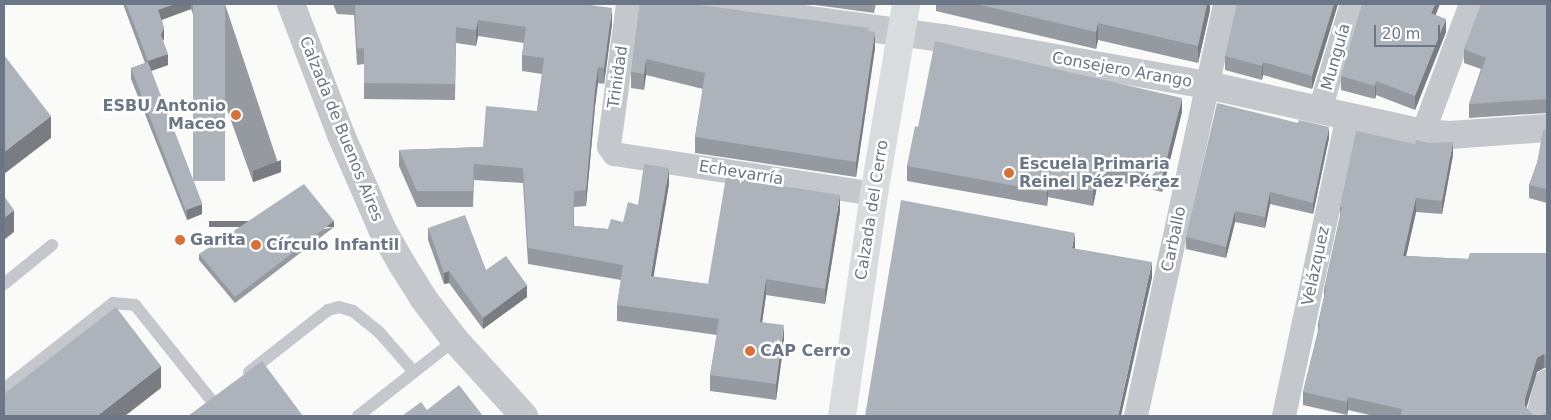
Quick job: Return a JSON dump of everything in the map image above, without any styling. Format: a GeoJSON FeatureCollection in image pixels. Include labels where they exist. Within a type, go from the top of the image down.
{"type":"FeatureCollection","features":[{"type":"Feature","properties":{"kind":"main road","name":"Calzada del Cerro"},"geometry":{"type":"LineString","coordinates":[[842,416],[874,194],[906,4]]}},
{"type":"Feature","properties":{"kind":"street","name":"Calzada de Buenos Aires"},"geometry":{"type":"LineString","coordinates":[[291,4],[341,135],[382,229],[423,298],[455,340],[524,416]]}},
{"type":"Feature","properties":{"kind":"street","name":"Trinidad"},"geometry":{"type":"LineString","coordinates":[[610,151],[628,4]]}},
{"type":"Feature","properties":{"kind":"street","name":"Consejero Arango"},"geometry":{"type":"LineString","coordinates":[[694,4],[901,32],[1207,85],[1423,133],[1450,134],[1547,128]]}},
{"type":"Feature","properties":{"kind":"street","name":"Carballo"},"geometry":{"type":"LineString","coordinates":[[1136,416],[1225,4]]}},
{"type":"Feature","properties":{"kind":"street","name":"Munguía"},"geometry":{"type":"LineString","coordinates":[[1320,110],[1352,4]]}},
{"type":"Feature","properties":{"kind":"street"},"geometry":{"type":"LineString","coordinates":[[1423,133],[1471,4]]}},
{"type":"Feature","properties":{"kind":"street","name":"Velázquez"},"geometry":{"type":"LineString","coordinates":[[1284,416],[1348,116]]}},
{"type":"Feature","properties":{"kind":"street","name":"Echevarría"},"geometry":{"type":"LineString","coordinates":[[610,151],[614,154],[874,194]]}},
{"type":"Feature","properties":{"kind":"street"},"geometry":{"type":"LineString","coordinates":[[1538,416],[1547,381]]}},
{"type":"Feature","properties":{"kind":"lane"},"geometry":{"type":"LineString","coordinates":[[4,284],[52,245]]}},
{"type":"Feature","properties":{"kind":"lane"},"geometry":{"type":"LineString","coordinates":[[4,389],[113,303],[135,305],[216,398],[198,411]]}},
{"type":"Feature","properties":{"kind":"lane"},"geometry":{"type":"LineString","coordinates":[[235,382],[328,310],[339,307],[353,311],[379,332],[414,372]]}},
{"type":"Feature","properties":{"kind":"lane"},"geometry":{"type":"LineString","coordinates":[[358,416],[455,340]]}},
{"type":"Feature","properties":{"kind":"building"},"geometry":{"type":"Polygon","coordinates":[[[126,4],[175,4],[158,10],[164,27],[161,35],[168,54],[148,61],[126,4]]]}},
{"type":"Feature","properties":{"kind":"building"},"geometry":{"type":"Polygon","coordinates":[[[193,4],[225,4],[225,181],[193,181],[193,4]]]}},
{"type":"Feature","properties":{"kind":"building"},"geometry":{"type":"Polygon","coordinates":[[[355,4],[583,4],[612,8],[604,68],[598,67],[586,190],[574,191],[573,226],[608,229],[611,219],[623,222],[628,202],[638,205],[644,164],[669,168],[651,276],[708,284],[726,177],[840,195],[825,289],[766,279],[760,322],[784,325],[776,384],[710,375],[719,319],[617,305],[623,265],[528,248],[523,168],[474,164],[473,191],[417,191],[399,150],[483,147],[486,106],[537,111],[544,58],[522,55],[526,27],[478,20],[476,30],[456,27],[455,84],[364,83],[364,48],[357,49],[355,4]]]}},
{"type":"Feature","properties":{"kind":"building"},"geometry":{"type":"Polygon","coordinates":[[[640,4],[692,4],[869,28],[868,31],[875,32],[856,162],[695,137],[705,73],[646,59],[644,74],[631,72],[640,4]]]}},
{"type":"Feature","properties":{"kind":"building"},"geometry":{"type":"Polygon","coordinates":[[[976,4],[1207,4],[1198,46],[1098,23],[1096,32],[976,4]]]}},
{"type":"Feature","properties":{"kind":"building"},"geometry":{"type":"Polygon","coordinates":[[[1237,4],[1334,4],[1312,76],[1263,62],[1262,66],[1225,56],[1237,4]]]}},
{"type":"Feature","properties":{"kind":"building"},"geometry":{"type":"Polygon","coordinates":[[[1362,4],[1435,4],[1431,13],[1446,19],[1415,96],[1376,81],[1375,86],[1341,76],[1362,4]]]}},
{"type":"Feature","properties":{"kind":"building"},"geometry":{"type":"Polygon","coordinates":[[[1481,4],[1547,4],[1547,99],[1469,104],[1486,58],[1464,49],[1481,4]]]}},
{"type":"Feature","properties":{"kind":"building"},"geometry":{"type":"Polygon","coordinates":[[[935,41],[1182,98],[1162,178],[1099,163],[1093,191],[1048,183],[1047,192],[907,166],[915,126],[918,127],[935,41]]]}},
{"type":"Feature","properties":{"kind":"building"},"geometry":{"type":"Polygon","coordinates":[[[4,55],[51,116],[4,152],[4,55]]]}},
{"type":"Feature","properties":{"kind":"building"},"geometry":{"type":"Polygon","coordinates":[[[148,62],[202,204],[186,210],[131,68],[148,62]]]}},
{"type":"Feature","properties":{"kind":"building"},"geometry":{"type":"Polygon","coordinates":[[[1217,103],[1298,123],[1299,120],[1329,127],[1313,203],[1270,192],[1265,217],[1235,211],[1226,247],[1186,237],[1217,103]]]}},
{"type":"Feature","properties":{"kind":"building"},"geometry":{"type":"Polygon","coordinates":[[[1547,129],[1547,189],[1529,185],[1537,163],[1543,130],[1547,129]]]}},
{"type":"Feature","properties":{"kind":"building"},"geometry":{"type":"Polygon","coordinates":[[[1356,131],[1415,144],[1416,140],[1429,143],[1453,142],[1442,201],[1416,198],[1403,256],[1468,259],[1470,253],[1547,253],[1547,355],[1544,354],[1537,358],[1525,399],[1525,406],[1534,416],[1401,416],[1402,409],[1348,397],[1347,402],[1303,392],[1320,324],[1318,323],[1326,289],[1324,289],[1356,131]]]}},
{"type":"Feature","properties":{"kind":"building"},"geometry":{"type":"Polygon","coordinates":[[[304,184],[334,221],[235,297],[199,254],[304,184]]]}},
{"type":"Feature","properties":{"kind":"building"},"geometry":{"type":"Polygon","coordinates":[[[4,196],[14,210],[4,218],[4,196]]]}},
{"type":"Feature","properties":{"kind":"building"},"geometry":{"type":"Polygon","coordinates":[[[901,200],[1075,233],[1072,248],[1152,262],[1118,416],[865,416],[901,200]]]}},
{"type":"Feature","properties":{"kind":"building"},"geometry":{"type":"Polygon","coordinates":[[[465,215],[486,270],[506,256],[527,285],[483,318],[449,271],[444,273],[428,228],[465,215]]]}},
{"type":"Feature","properties":{"kind":"building"},"geometry":{"type":"Polygon","coordinates":[[[116,307],[161,366],[97,416],[4,416],[4,394],[116,307]]]}},
{"type":"Feature","properties":{"kind":"building"},"geometry":{"type":"Polygon","coordinates":[[[262,361],[303,416],[188,416],[262,361]]]}},
{"type":"Feature","properties":{"kind":"building"},"geometry":{"type":"Polygon","coordinates":[[[459,385],[483,416],[402,416],[421,402],[427,410],[459,385]]]}},
{"type":"Feature","properties":{"kind":"place","name":"ESBU Antonio Maceo"},"geometry":{"type":"Point","coordinates":[236,115]}},
{"type":"Feature","properties":{"kind":"place","name":"Escuela Primaria Reinel Páez Pérez"},"geometry":{"type":"Point","coordinates":[1009,173]}},
{"type":"Feature","properties":{"kind":"place","name":"Garita"},"geometry":{"type":"Point","coordinates":[180,240]}},
{"type":"Feature","properties":{"kind":"place","name":"Círculo Infantil"},"geometry":{"type":"Point","coordinates":[256,245]}},
{"type":"Feature","properties":{"kind":"place","name":"CAP Cerro"},"geometry":{"type":"Point","coordinates":[750,351]}}]}
